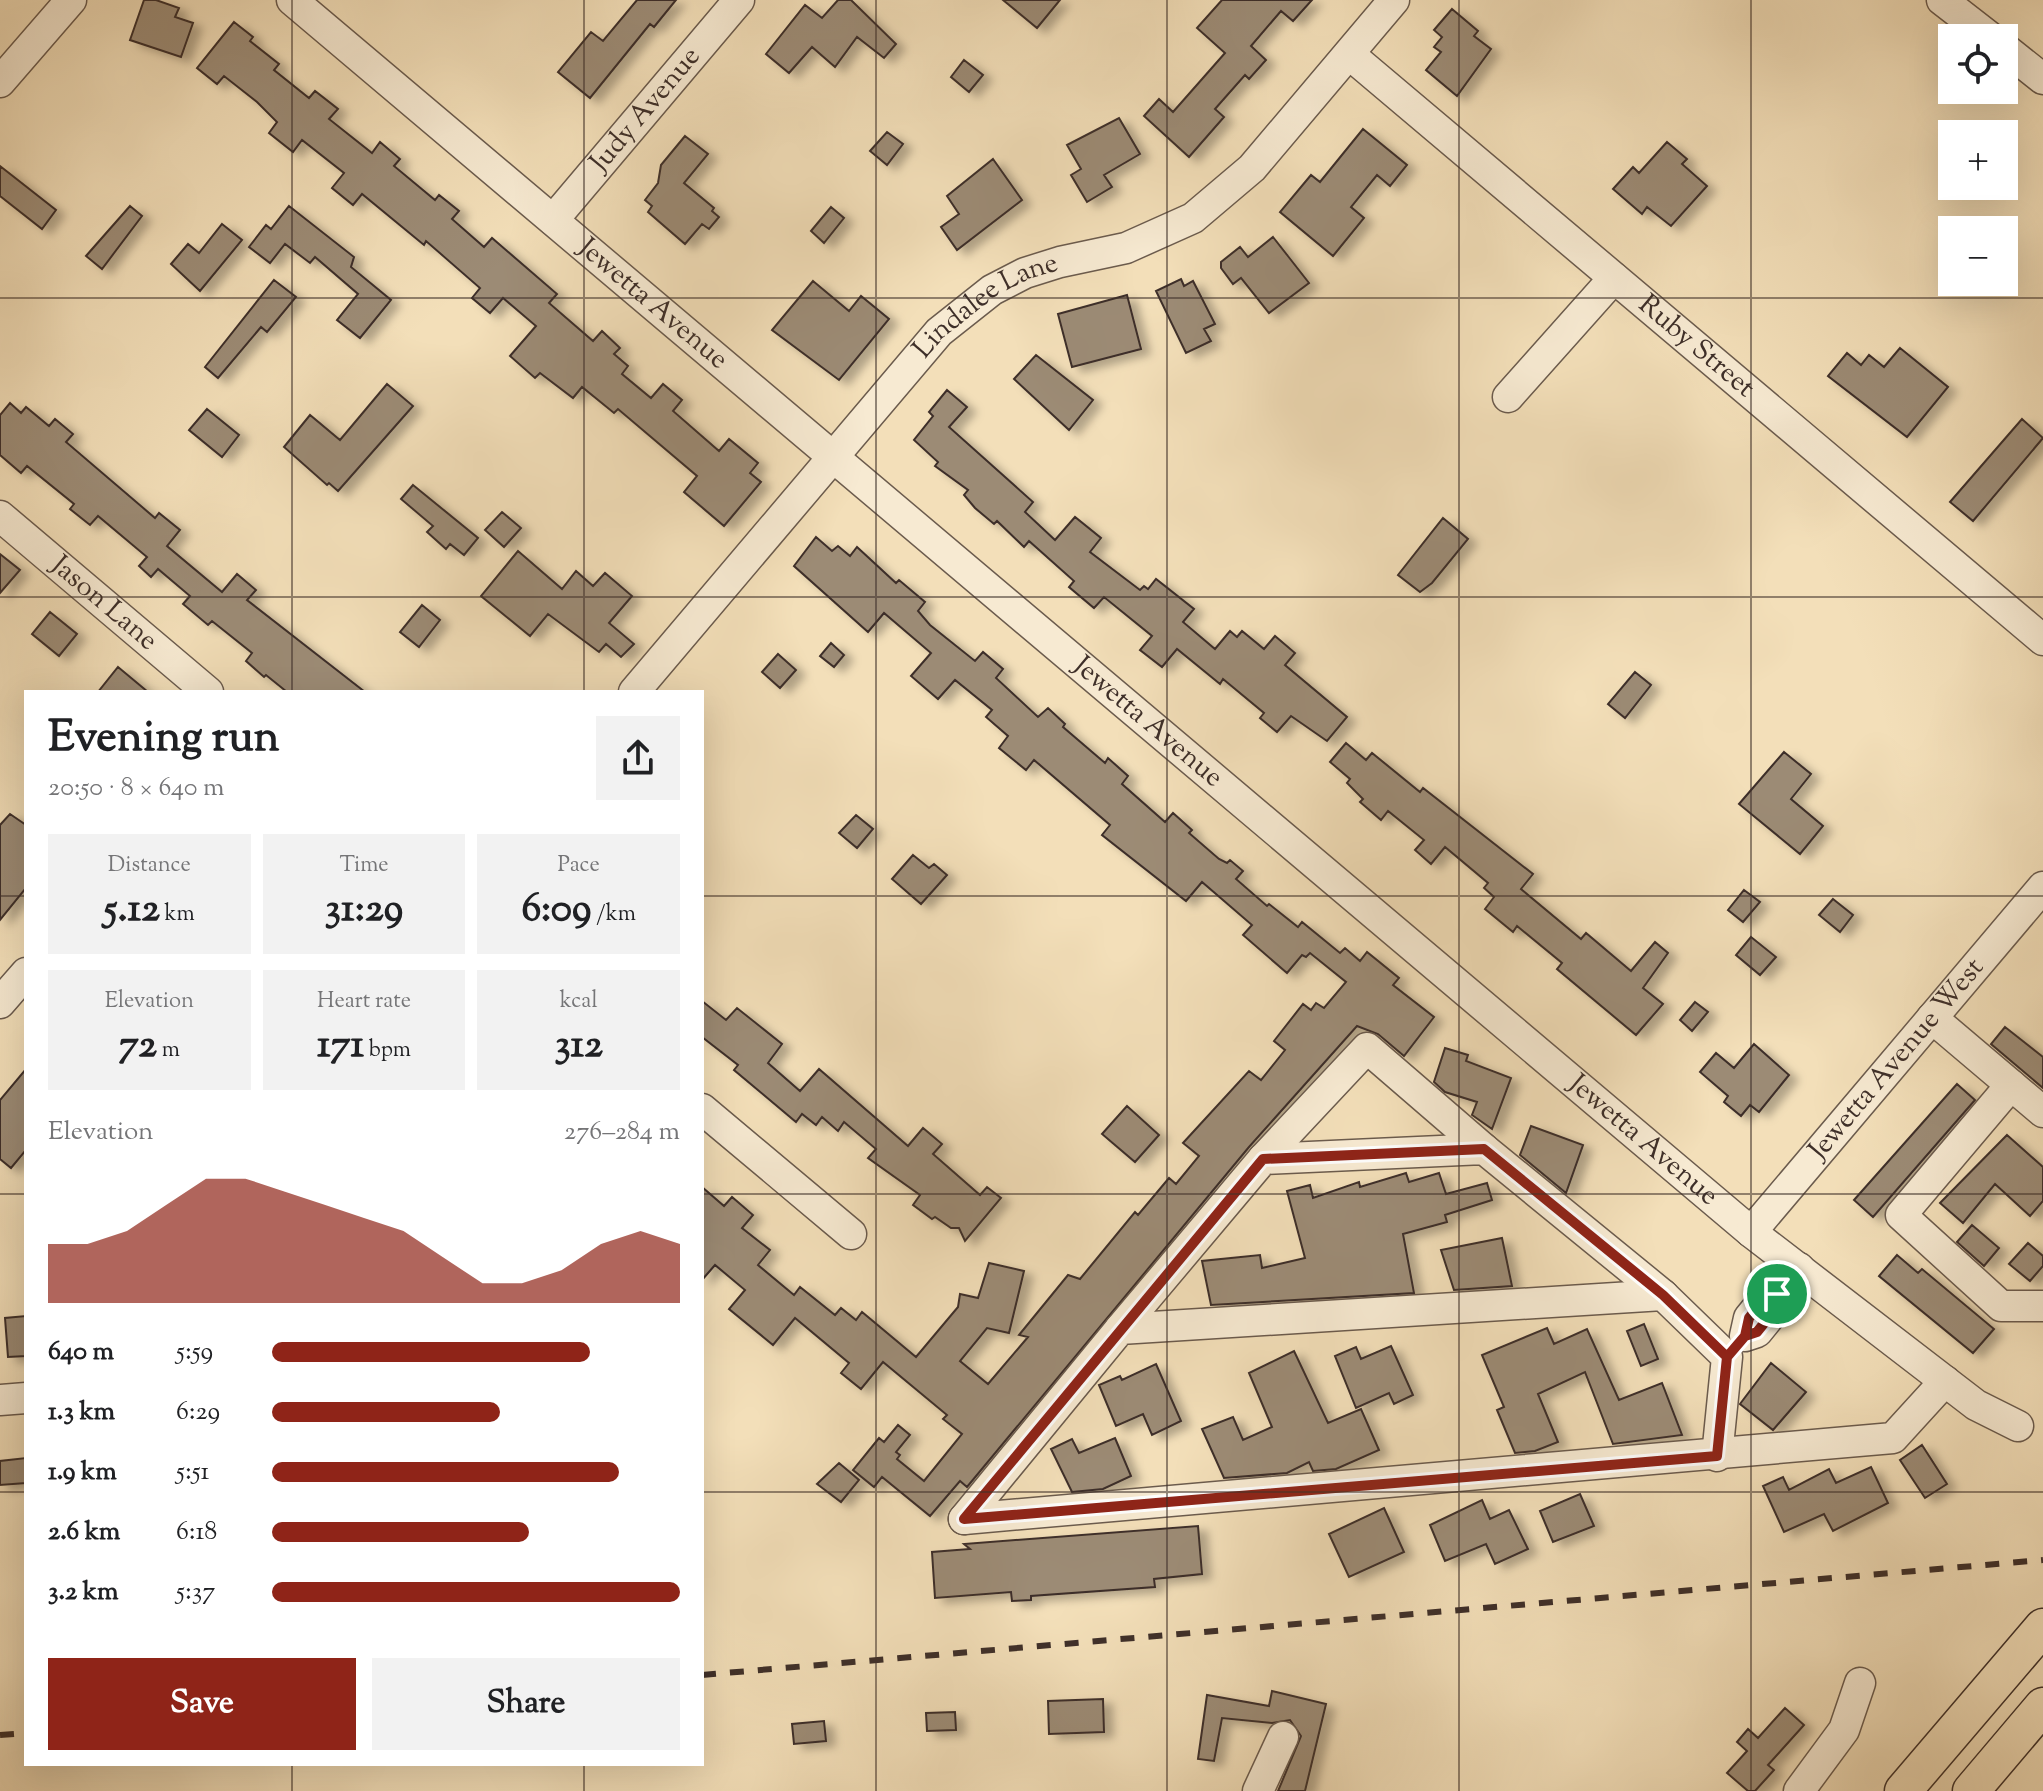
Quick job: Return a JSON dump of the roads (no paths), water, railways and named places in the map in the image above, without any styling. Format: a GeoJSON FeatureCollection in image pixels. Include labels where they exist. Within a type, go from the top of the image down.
{"type":"FeatureCollection","features":[{"type":"Feature","properties":{"kind":"main road"},"geometry":{"type":"LineString","coordinates":[[1903,1791],[2043,1627]]}},
{"type":"Feature","properties":{"kind":"main road"},"geometry":{"type":"LineString","coordinates":[[1971,1791],[2043,1706]]}},
{"type":"Feature","properties":{"kind":"street"},"geometry":{"type":"LineString","coordinates":[[0,82],[71,0]]}},
{"type":"Feature","properties":{"kind":"street","name":"Jewetta Avenue"},"geometry":{"type":"LineString","coordinates":[[292,0],[1751,1232],[1976,1405],[2018,1426]]}},
{"type":"Feature","properties":{"kind":"street","name":"Judy Avenue"},"geometry":{"type":"LineString","coordinates":[[553,220],[739,0]]}},
{"type":"Feature","properties":{"kind":"street","name":"Lindalee Lane"},"geometry":{"type":"LineString","coordinates":[[636,690],[939,332],[962,311],[1025,273],[1126,248],[1193,218],[1252,168],[1394,0]]}},
{"type":"Feature","properties":{"kind":"street"},"geometry":{"type":"LineString","coordinates":[[1942,0],[1973,24]]}},
{"type":"Feature","properties":{"kind":"street","name":"Ruby Street"},"geometry":{"type":"LineString","coordinates":[[1349,54],[2043,640]]}},
{"type":"Feature","properties":{"kind":"street"},"geometry":{"type":"LineString","coordinates":[[2018,59],[2043,79]]}},
{"type":"Feature","properties":{"kind":"street"},"geometry":{"type":"LineString","coordinates":[[1508,397],[1614,278]]}},
{"type":"Feature","properties":{"kind":"street","name":"Jason Lane"},"geometry":{"type":"LineString","coordinates":[[0,516],[206,690]]}},
{"type":"Feature","properties":{"kind":"street","name":"Jewetta Avenue West"},"geometry":{"type":"LineString","coordinates":[[1751,1232],[2043,887]]}},
{"type":"Feature","properties":{"kind":"street"},"geometry":{"type":"LineString","coordinates":[[0,1003],[24,975]]}},
{"type":"Feature","properties":{"kind":"street"},"geometry":{"type":"LineString","coordinates":[[1932,1018],[2043,1112]]}},
{"type":"Feature","properties":{"kind":"street"},"geometry":{"type":"LineString","coordinates":[[1736,1346],[1663,1295],[1484,1149],[1367,1048],[1263,1159],[964,1519],[1717,1456],[1893,1438],[1945,1381]]}},
{"type":"Feature","properties":{"kind":"street"},"geometry":{"type":"LineString","coordinates":[[2011,1085],[1901,1215],[2001,1306],[2043,1306]]}},
{"type":"Feature","properties":{"kind":"street"},"geometry":{"type":"LineString","coordinates":[[704,1111],[851,1234]]}},
{"type":"Feature","properties":{"kind":"street"},"geometry":{"type":"LineString","coordinates":[[1263,1159],[1484,1149]]}},
{"type":"Feature","properties":{"kind":"street"},"geometry":{"type":"LineString","coordinates":[[1717,1456],[1736,1346],[1749,1318],[1767,1296],[1777,1294],[1799,1268]]}},
{"type":"Feature","properties":{"kind":"street"},"geometry":{"type":"LineString","coordinates":[[1120,1329],[1663,1295]]}},
{"type":"Feature","properties":{"kind":"street"},"geometry":{"type":"LineString","coordinates":[[0,1400],[24,1398]]}},
{"type":"Feature","properties":{"kind":"street"},"geometry":{"type":"LineString","coordinates":[[1799,1791],[1844,1730],[1860,1683]]}},
{"type":"Feature","properties":{"kind":"street"},"geometry":{"type":"LineString","coordinates":[[1258,1791],[1283,1737]]}},
{"type":"Feature","properties":{"kind":"railway"},"geometry":{"type":"LineString","coordinates":[[704,1675],[2043,1560]]}},
{"type":"Feature","properties":{"kind":"railway"},"geometry":{"type":"LineString","coordinates":[[0,1735],[24,1733]]}}]}
